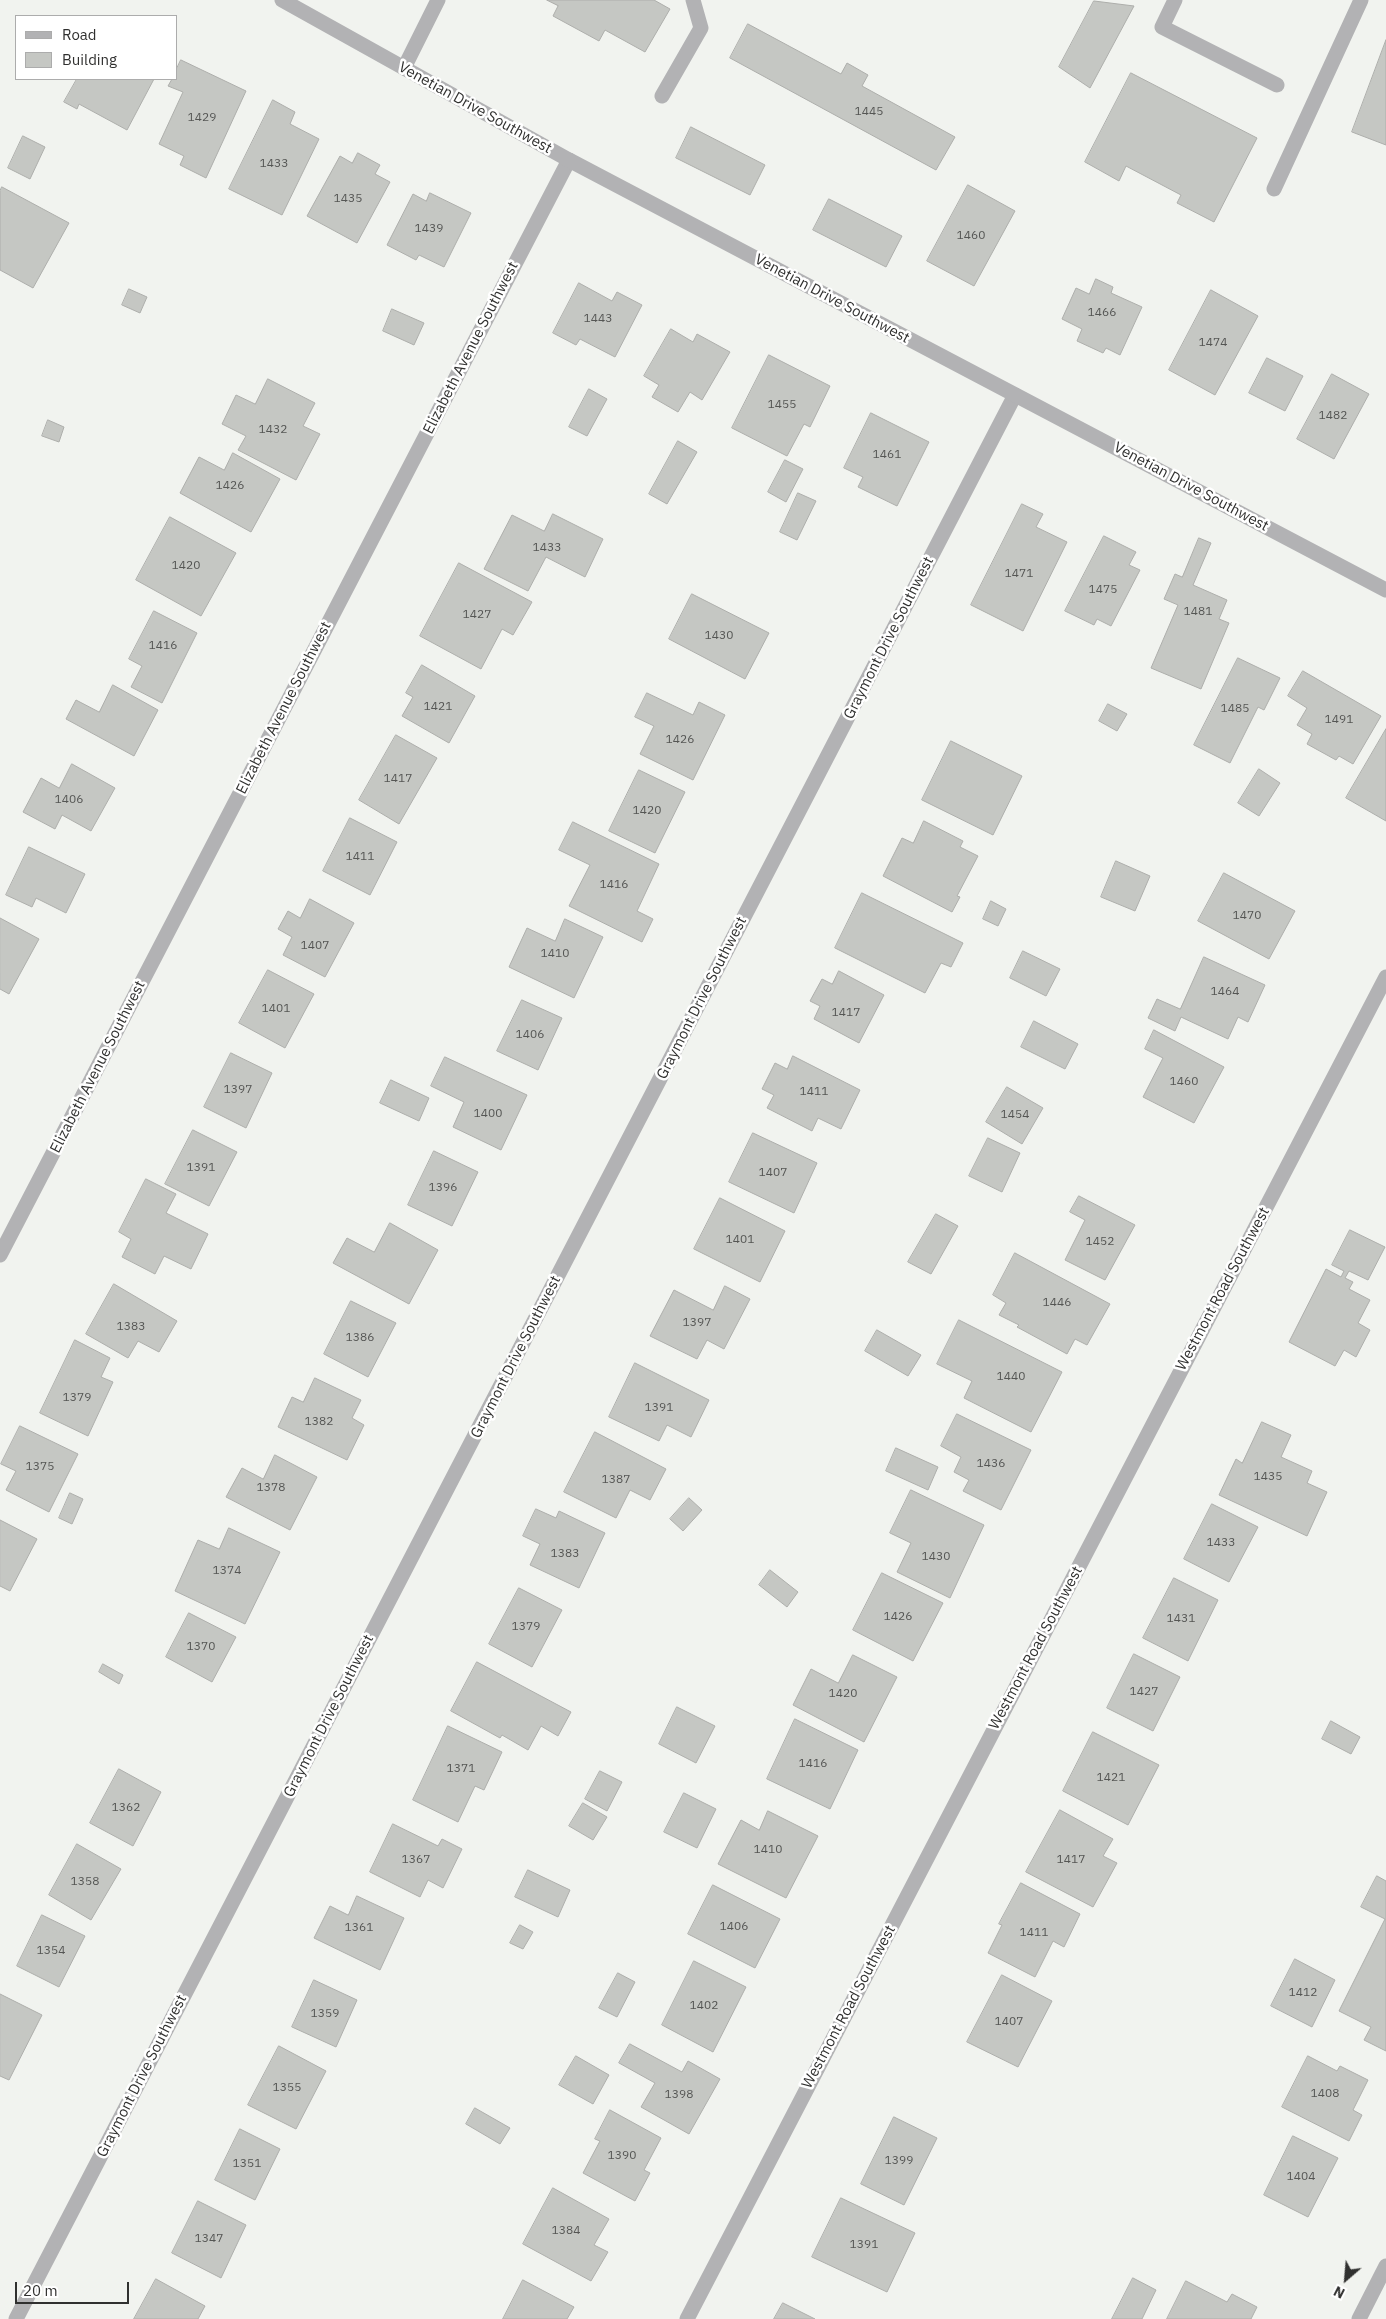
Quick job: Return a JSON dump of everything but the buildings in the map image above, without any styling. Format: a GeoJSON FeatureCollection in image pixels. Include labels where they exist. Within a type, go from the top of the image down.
{"type":"FeatureCollection","features":[{"type":"Feature","properties":{"kind":"street","name":"Venetian Drive Southwest"},"geometry":{"type":"LineString","coordinates":[[282,0],[569,160],[1386,590]]}},
{"type":"Feature","properties":{"kind":"street"},"geometry":{"type":"LineString","coordinates":[[404,68],[438,0]]}},
{"type":"Feature","properties":{"kind":"street"},"geometry":{"type":"LineString","coordinates":[[662,96],[701,28],[693,0]]}},
{"type":"Feature","properties":{"kind":"street"},"geometry":{"type":"LineString","coordinates":[[1174,0],[1162,27],[1277,85]]}},
{"type":"Feature","properties":{"kind":"street"},"geometry":{"type":"LineString","coordinates":[[1274,189],[1361,0]]}},
{"type":"Feature","properties":{"kind":"street","name":"Elizabeth Avenue Southwest"},"geometry":{"type":"LineString","coordinates":[[0,1255],[569,160]]}},
{"type":"Feature","properties":{"kind":"street","name":"Graymont Drive Southwest"},"geometry":{"type":"LineString","coordinates":[[16,2319],[1015,395]]}},
{"type":"Feature","properties":{"kind":"street","name":"Westmont Road Southwest"},"geometry":{"type":"LineString","coordinates":[[687,2319],[1386,977]]}},
{"type":"Feature","properties":{"kind":"street"},"geometry":{"type":"LineString","coordinates":[[1359,2319],[1386,2266]]}}]}
